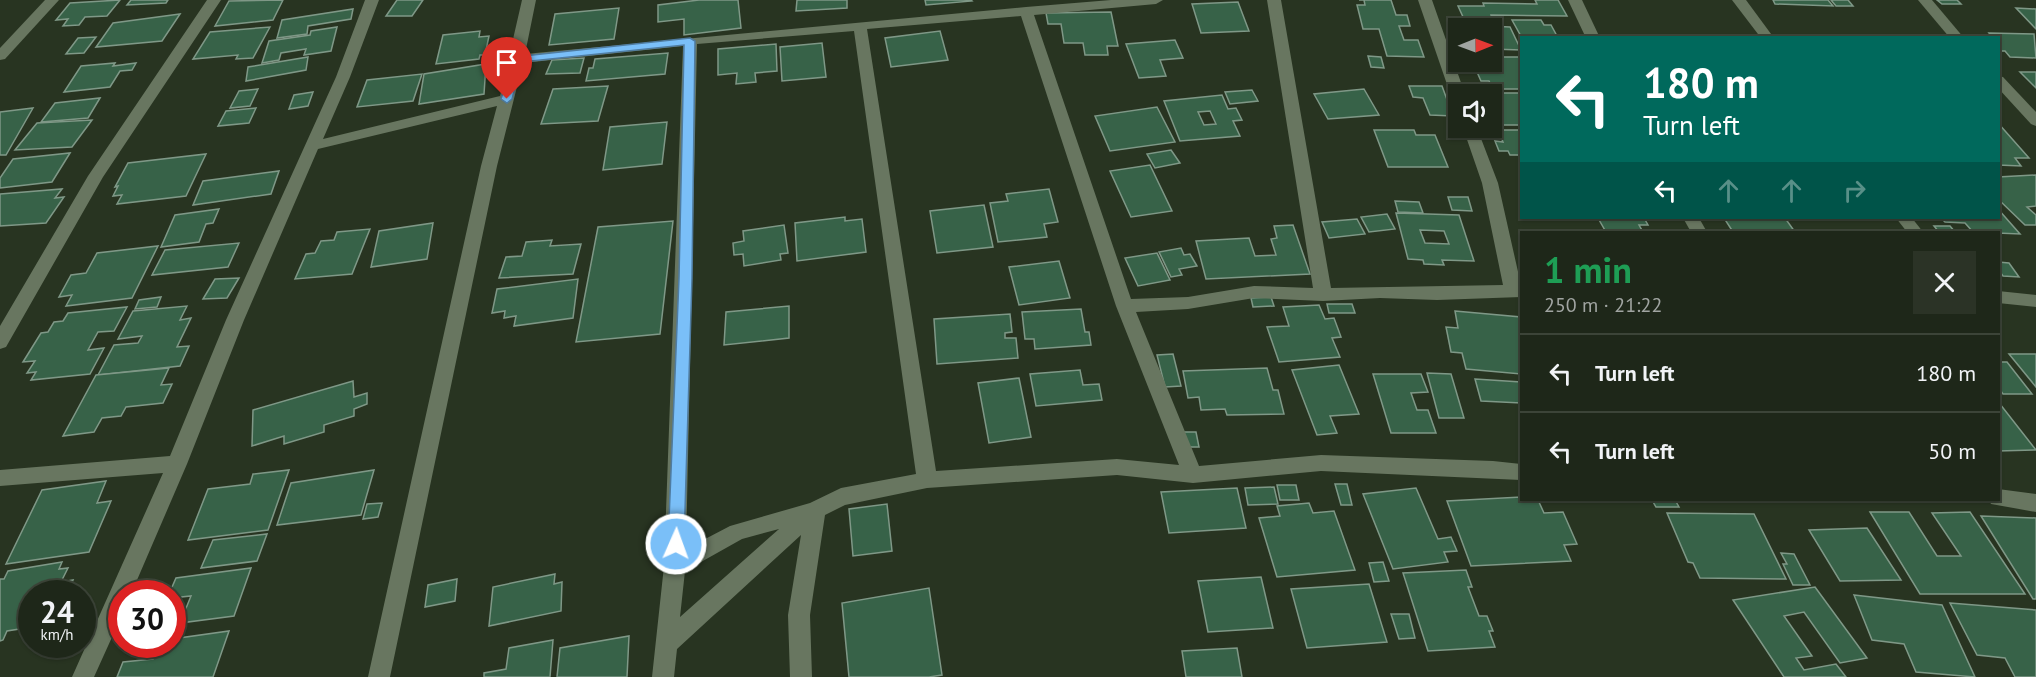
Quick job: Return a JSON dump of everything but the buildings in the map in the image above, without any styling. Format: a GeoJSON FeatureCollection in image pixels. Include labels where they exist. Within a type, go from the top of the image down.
{"type":"FeatureCollection","features":[{"type":"Feature","properties":{"kind":"street"},"geometry":{"type":"LineString","coordinates":[[2,50],[52,0]]}},
{"type":"Feature","properties":{"kind":"street"},"geometry":{"type":"LineString","coordinates":[[0,342],[96,176],[214,0]]}},
{"type":"Feature","properties":{"kind":"street"},"geometry":{"type":"LineString","coordinates":[[82,677],[177,464],[235,320],[343,77],[372,0]]}},
{"type":"Feature","properties":{"kind":"street"},"geometry":{"type":"LineString","coordinates":[[379,677],[489,166],[517,59],[529,0]]}},
{"type":"Feature","properties":{"kind":"street"},"geometry":{"type":"LineString","coordinates":[[517,59],[1114,1],[1156,0]]}},
{"type":"Feature","properties":{"kind":"street"},"geometry":{"type":"LineString","coordinates":[[1274,0],[1323,295]]}},
{"type":"Feature","properties":{"kind":"street"},"geometry":{"type":"LineString","coordinates":[[1425,0],[1454,84]]}},
{"type":"Feature","properties":{"kind":"street"},"geometry":{"type":"LineString","coordinates":[[1575,0],[1592,36]]}},
{"type":"Feature","properties":{"kind":"street"},"geometry":{"type":"LineString","coordinates":[[1739,0],[1766,36]]}},
{"type":"Feature","properties":{"kind":"street"},"geometry":{"type":"LineString","coordinates":[[1925,0],[1956,36]]}},
{"type":"Feature","properties":{"kind":"street"},"geometry":{"type":"LineString","coordinates":[[1026,11],[1125,306],[1193,475]]}},
{"type":"Feature","properties":{"kind":"street"},"geometry":{"type":"LineString","coordinates":[[860,27],[927,480]]}},
{"type":"Feature","properties":{"kind":"street"},"geometry":{"type":"LineString","coordinates":[[663,677],[675,566],[690,41]]}},
{"type":"Feature","properties":{"kind":"street"},"geometry":{"type":"LineString","coordinates":[[2000,82],[2036,121]]}},
{"type":"Feature","properties":{"kind":"street"},"geometry":{"type":"LineString","coordinates":[[313,146],[507,99]]}},
{"type":"Feature","properties":{"kind":"street"},"geometry":{"type":"LineString","coordinates":[[1125,306],[1188,303],[1254,292],[1323,295],[1380,292],[1437,294],[1517,291],[1490,183],[1474,138]]}},
{"type":"Feature","properties":{"kind":"street"},"geometry":{"type":"LineString","coordinates":[[1905,219],[1914,231]]}},
{"type":"Feature","properties":{"kind":"street"},"geometry":{"type":"LineString","coordinates":[[2000,297],[2036,301]]}},
{"type":"Feature","properties":{"kind":"street"},"geometry":{"type":"LineString","coordinates":[[675,566],[737,532],[815,510],[841,497],[927,480],[1118,467],[1193,475],[1321,463],[1493,468],[1520,472]]}},
{"type":"Feature","properties":{"kind":"street"},"geometry":{"type":"LineString","coordinates":[[0,478],[177,464]]}},
{"type":"Feature","properties":{"kind":"street"},"geometry":{"type":"LineString","coordinates":[[2000,498],[2036,503]]}},
{"type":"Feature","properties":{"kind":"street"},"geometry":{"type":"LineString","coordinates":[[666,645],[815,510]]}},
{"type":"Feature","properties":{"kind":"street"},"geometry":{"type":"LineString","coordinates":[[801,677],[799,615],[815,510]]}},
{"type":"Feature","properties":{"kind":"route"},"geometry":{"type":"LineString","coordinates":[[507,99],[517,59],[690,41],[676,544]]}}]}
